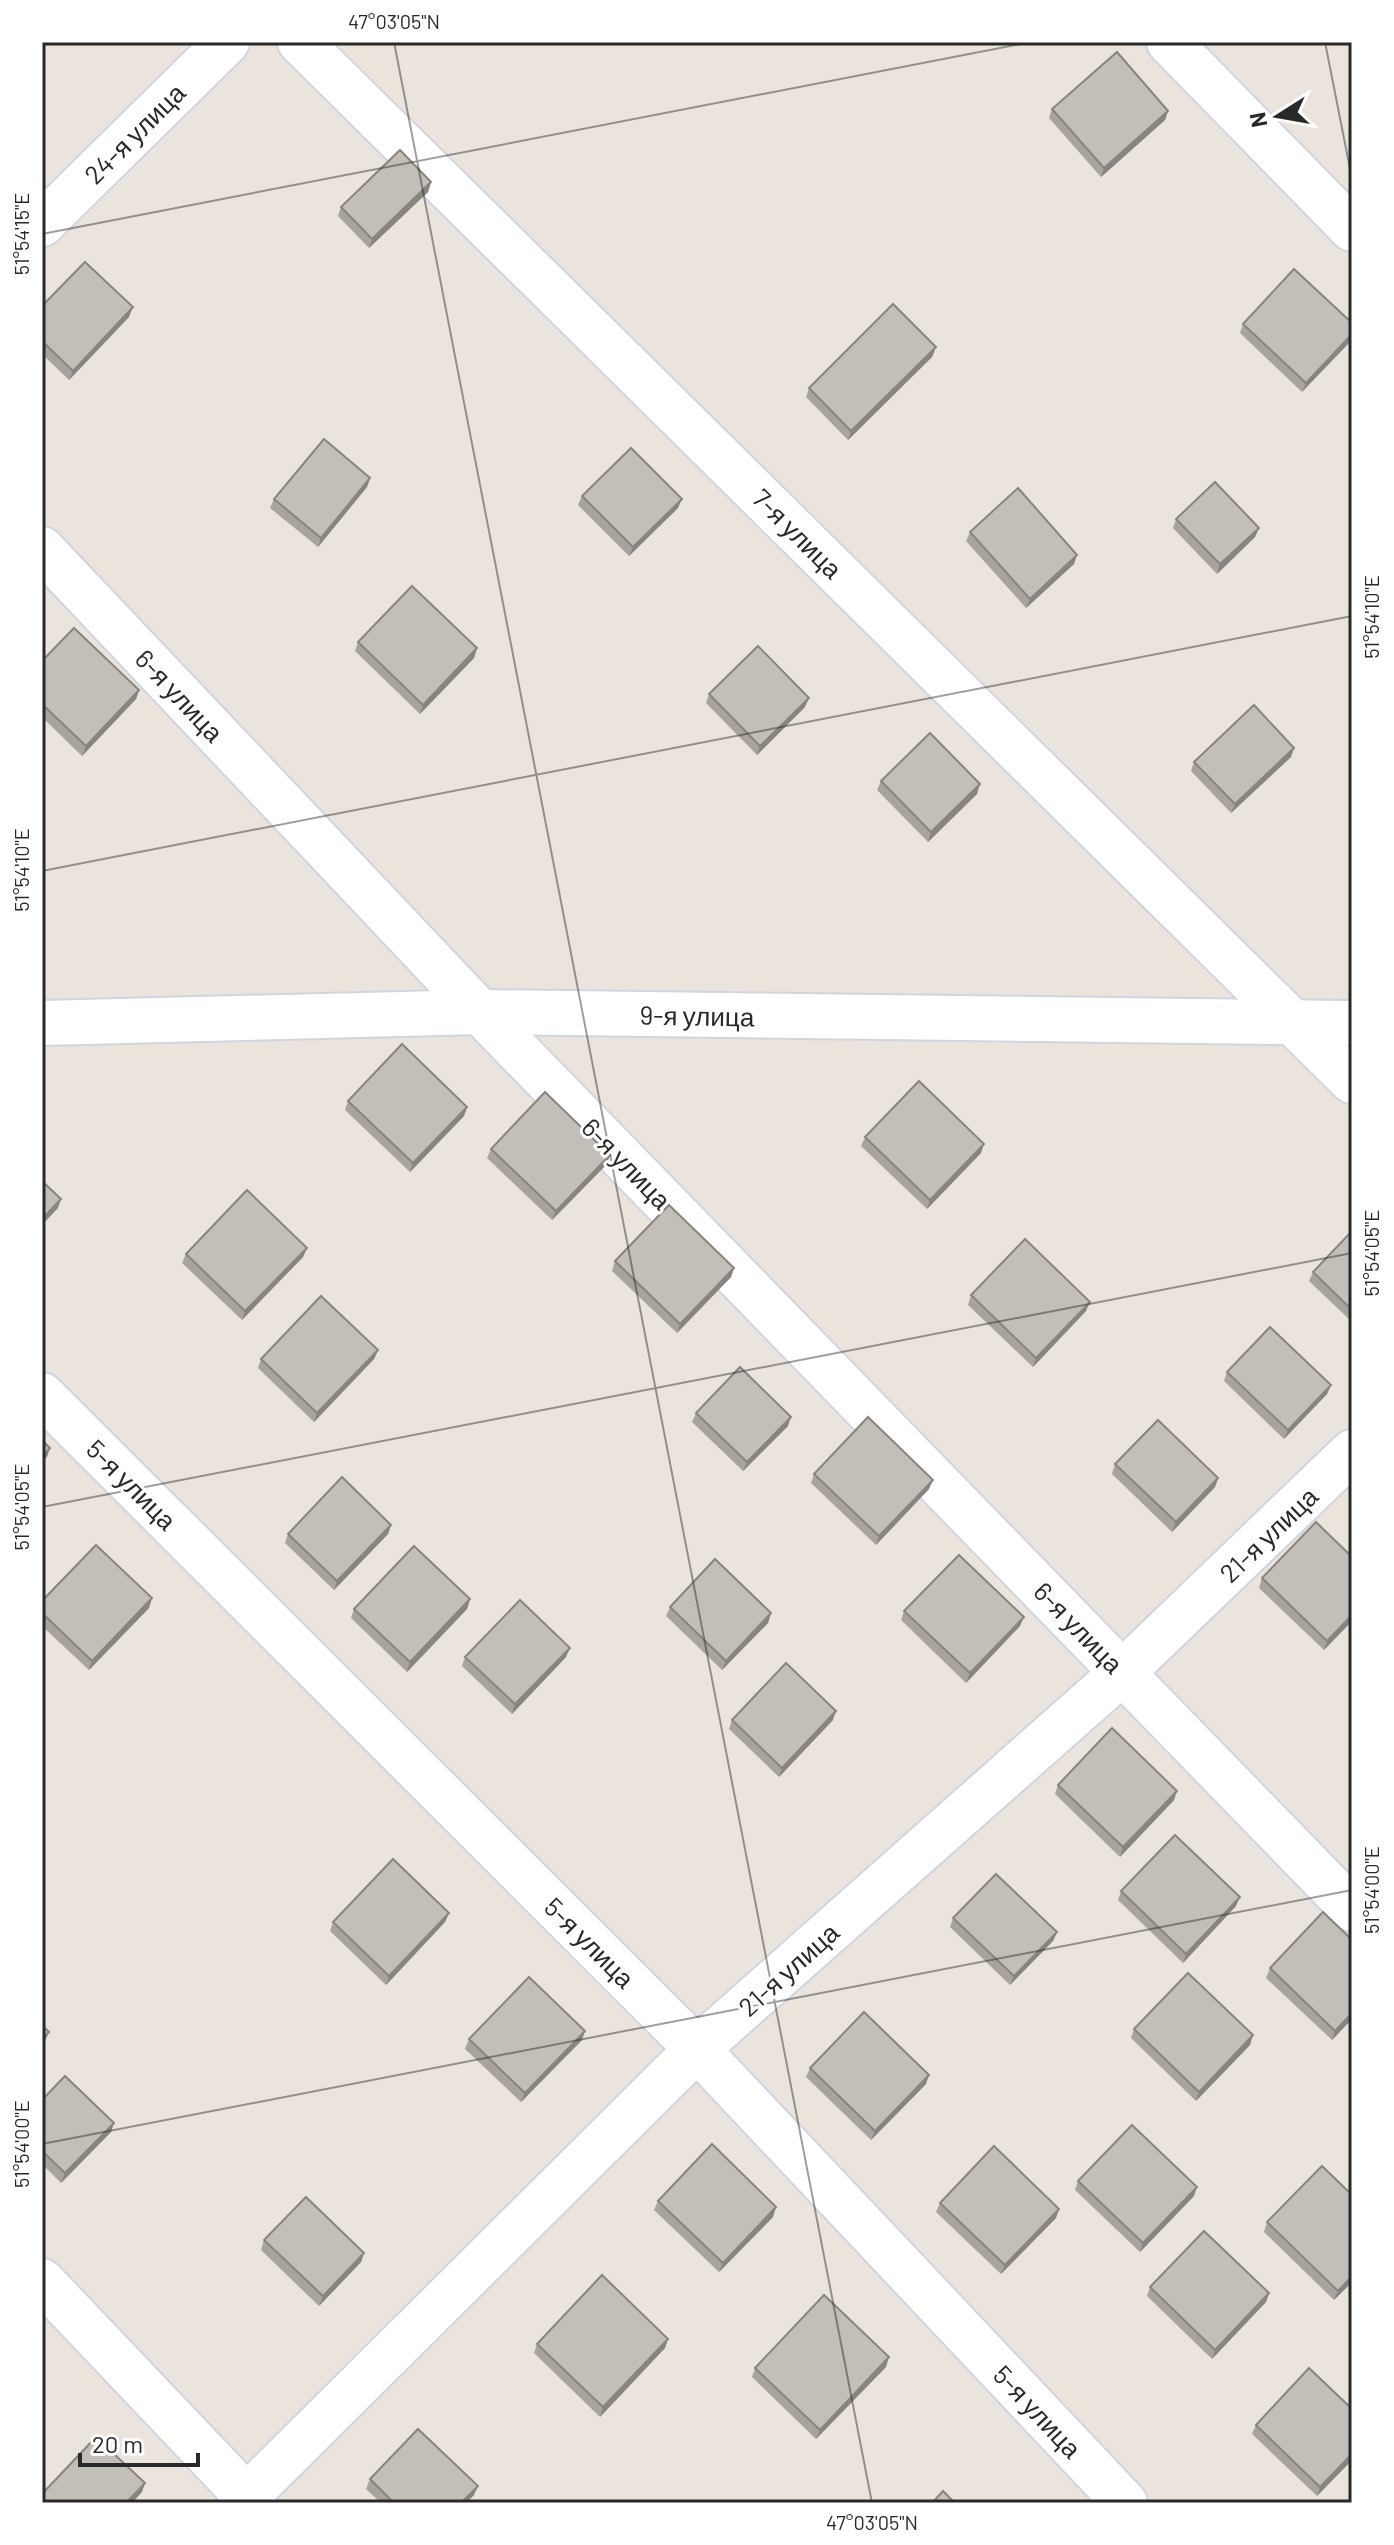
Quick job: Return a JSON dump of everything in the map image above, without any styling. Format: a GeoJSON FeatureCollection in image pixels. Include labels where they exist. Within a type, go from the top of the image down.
{"type":"FeatureCollection","features":[{"type":"Feature","properties":{"kind":"street","name":"24-я улица"},"geometry":{"type":"LineString","coordinates":[[42,224],[227,42]]}},
{"type":"Feature","properties":{"kind":"street","name":"7-я улица"},"geometry":{"type":"LineString","coordinates":[[300,42],[1352,1081]]}},
{"type":"Feature","properties":{"kind":"street"},"geometry":{"type":"LineString","coordinates":[[1169,42],[1352,229]]}},
{"type":"Feature","properties":{"kind":"street","name":"6-я улица"},"geometry":{"type":"LineString","coordinates":[[42,549],[480,1012],[1352,1909]]}},
{"type":"Feature","properties":{"kind":"street","name":"9-я улица"},"geometry":{"type":"LineString","coordinates":[[42,1023],[480,1012],[1352,1023]]}},
{"type":"Feature","properties":{"kind":"street","name":"5-я улица"},"geometry":{"type":"LineString","coordinates":[[42,1395],[697,2049],[1125,2503]]}},
{"type":"Feature","properties":{"kind":"street","name":"21-я улица"},"geometry":{"type":"LineString","coordinates":[[246,2501],[697,2049],[1123,1672],[1352,1452]]}},
{"type":"Feature","properties":{"kind":"street"},"geometry":{"type":"LineString","coordinates":[[42,2281],[246,2501]]}},
{"type":"Feature","properties":{"kind":"building"},"geometry":{"type":"Polygon","coordinates":[[[1117,52],[1168,111],[1104,168],[1052,109],[1117,52]]]}},
{"type":"Feature","properties":{"kind":"building"},"geometry":{"type":"Polygon","coordinates":[[[400,150],[431,182],[372,239],[341,207],[400,150]]]}},
{"type":"Feature","properties":{"kind":"building"},"geometry":{"type":"Polygon","coordinates":[[[85,262],[133,307],[73,371],[42,341],[42,306],[85,262]]]}},
{"type":"Feature","properties":{"kind":"building"},"geometry":{"type":"Polygon","coordinates":[[[1294,269],[1352,323],[1352,334],[1306,383],[1243,324],[1294,269]]]}},
{"type":"Feature","properties":{"kind":"building"},"geometry":{"type":"Polygon","coordinates":[[[893,304],[936,347],[851,431],[809,388],[893,304]]]}},
{"type":"Feature","properties":{"kind":"building"},"geometry":{"type":"Polygon","coordinates":[[[324,439],[370,478],[321,538],[274,499],[324,439]]]}},
{"type":"Feature","properties":{"kind":"building"},"geometry":{"type":"Polygon","coordinates":[[[631,448],[682,499],[633,547],[582,496],[631,448]]]}},
{"type":"Feature","properties":{"kind":"building"},"geometry":{"type":"Polygon","coordinates":[[[1215,482],[1259,528],[1220,564],[1176,519],[1215,482]]]}},
{"type":"Feature","properties":{"kind":"building"},"geometry":{"type":"Polygon","coordinates":[[[1018,488],[1077,555],[1030,599],[970,532],[1018,488]]]}},
{"type":"Feature","properties":{"kind":"building"},"geometry":{"type":"Polygon","coordinates":[[[412,586],[477,648],[423,705],[358,642],[412,586]]]}},
{"type":"Feature","properties":{"kind":"building"},"geometry":{"type":"Polygon","coordinates":[[[74,628],[139,690],[86,746],[42,704],[42,661],[74,628]]]}},
{"type":"Feature","properties":{"kind":"building"},"geometry":{"type":"Polygon","coordinates":[[[758,646],[809,698],[760,746],[709,694],[758,646]]]}},
{"type":"Feature","properties":{"kind":"building"},"geometry":{"type":"Polygon","coordinates":[[[1254,705],[1294,748],[1235,804],[1194,762],[1254,705]]]}},
{"type":"Feature","properties":{"kind":"building"},"geometry":{"type":"Polygon","coordinates":[[[930,733],[980,784],[931,832],[881,781],[930,733]]]}},
{"type":"Feature","properties":{"kind":"building"},"geometry":{"type":"Polygon","coordinates":[[[402,1044],[467,1107],[413,1163],[348,1101],[402,1044]]]}},
{"type":"Feature","properties":{"kind":"building"},"geometry":{"type":"Polygon","coordinates":[[[919,1081],[984,1144],[930,1200],[865,1137],[919,1081]]]}},
{"type":"Feature","properties":{"kind":"building"},"geometry":{"type":"Polygon","coordinates":[[[545,1092],[610,1155],[556,1211],[491,1149],[545,1092]]]}},
{"type":"Feature","properties":{"kind":"building"},"geometry":{"type":"Polygon","coordinates":[[[42,1181],[61,1199],[42,1219],[42,1181]]]}},
{"type":"Feature","properties":{"kind":"building"},"geometry":{"type":"Polygon","coordinates":[[[247,1190],[307,1248],[245,1311],[186,1254],[247,1190]]]}},
{"type":"Feature","properties":{"kind":"building"},"geometry":{"type":"Polygon","coordinates":[[[669,1205],[734,1268],[680,1324],[615,1261],[669,1205]]]}},
{"type":"Feature","properties":{"kind":"building"},"geometry":{"type":"Polygon","coordinates":[[[1352,1231],[1352,1310],[1313,1272],[1352,1231]]]}},
{"type":"Feature","properties":{"kind":"building"},"geometry":{"type":"Polygon","coordinates":[[[1025,1239],[1090,1302],[1036,1358],[971,1295],[1025,1239]]]}},
{"type":"Feature","properties":{"kind":"building"},"geometry":{"type":"Polygon","coordinates":[[[321,1296],[378,1350],[317,1413],[261,1359],[321,1296]]]}},
{"type":"Feature","properties":{"kind":"building"},"geometry":{"type":"Polygon","coordinates":[[[1270,1327],[1331,1385],[1288,1430],[1227,1372],[1270,1327]]]}},
{"type":"Feature","properties":{"kind":"building"},"geometry":{"type":"Polygon","coordinates":[[[740,1367],[791,1417],[747,1462],[696,1413],[740,1367]]]}},
{"type":"Feature","properties":{"kind":"building"},"geometry":{"type":"Polygon","coordinates":[[[868,1417],[933,1480],[879,1536],[814,1474],[868,1417]]]}},
{"type":"Feature","properties":{"kind":"building"},"geometry":{"type":"Polygon","coordinates":[[[1158,1420],[1218,1478],[1176,1522],[1115,1464],[1158,1420]]]}},
{"type":"Feature","properties":{"kind":"building"},"geometry":{"type":"Polygon","coordinates":[[[42,1440],[50,1448],[42,1457],[42,1440]]]}},
{"type":"Feature","properties":{"kind":"building"},"geometry":{"type":"Polygon","coordinates":[[[342,1477],[391,1525],[337,1581],[288,1534],[342,1477]]]}},
{"type":"Feature","properties":{"kind":"building"},"geometry":{"type":"Polygon","coordinates":[[[1316,1522],[1352,1557],[1352,1615],[1327,1641],[1262,1578],[1316,1522]]]}},
{"type":"Feature","properties":{"kind":"building"},"geometry":{"type":"Polygon","coordinates":[[[96,1545],[152,1598],[92,1661],[42,1613],[42,1601],[96,1545]]]}},
{"type":"Feature","properties":{"kind":"building"},"geometry":{"type":"Polygon","coordinates":[[[414,1546],[470,1599],[410,1662],[354,1609],[414,1546]]]}},
{"type":"Feature","properties":{"kind":"building"},"geometry":{"type":"Polygon","coordinates":[[[959,1555],[1024,1617],[970,1673],[904,1611],[959,1555]]]}},
{"type":"Feature","properties":{"kind":"building"},"geometry":{"type":"Polygon","coordinates":[[[715,1559],[771,1613],[726,1661],[670,1607],[715,1559]]]}},
{"type":"Feature","properties":{"kind":"building"},"geometry":{"type":"Polygon","coordinates":[[[520,1600],[570,1648],[515,1704],[465,1657],[520,1600]]]}},
{"type":"Feature","properties":{"kind":"building"},"geometry":{"type":"Polygon","coordinates":[[[786,1663],[836,1711],[782,1768],[732,1720],[786,1663]]]}},
{"type":"Feature","properties":{"kind":"building"},"geometry":{"type":"Polygon","coordinates":[[[1112,1728],[1177,1791],[1123,1847],[1058,1785],[1112,1728]]]}},
{"type":"Feature","properties":{"kind":"building"},"geometry":{"type":"Polygon","coordinates":[[[1175,1835],[1240,1897],[1186,1954],[1121,1891],[1175,1835]]]}},
{"type":"Feature","properties":{"kind":"building"},"geometry":{"type":"Polygon","coordinates":[[[393,1859],[449,1913],[389,1976],[333,1922],[393,1859]]]}},
{"type":"Feature","properties":{"kind":"building"},"geometry":{"type":"Polygon","coordinates":[[[996,1874],[1057,1932],[1014,1976],[953,1918],[996,1874]]]}},
{"type":"Feature","properties":{"kind":"building"},"geometry":{"type":"Polygon","coordinates":[[[1323,1912],[1352,1940],[1352,2013],[1335,2031],[1270,1968],[1323,1912]]]}},
{"type":"Feature","properties":{"kind":"building"},"geometry":{"type":"Polygon","coordinates":[[[1188,1973],[1253,2035],[1199,2092],[1134,2029],[1188,1973]]]}},
{"type":"Feature","properties":{"kind":"building"},"geometry":{"type":"Polygon","coordinates":[[[529,1977],[585,2031],[525,2093],[469,2039],[529,1977]]]}},
{"type":"Feature","properties":{"kind":"building"},"geometry":{"type":"Polygon","coordinates":[[[864,2012],[929,2075],[875,2131],[810,2068],[864,2012]]]}},
{"type":"Feature","properties":{"kind":"building"},"geometry":{"type":"Polygon","coordinates":[[[42,2025],[49,2032],[42,2039],[42,2025]]]}},
{"type":"Feature","properties":{"kind":"building"},"geometry":{"type":"Polygon","coordinates":[[[65,2076],[114,2123],[65,2173],[42,2151],[42,2100],[65,2076]]]}},
{"type":"Feature","properties":{"kind":"building"},"geometry":{"type":"Polygon","coordinates":[[[1132,2125],[1197,2187],[1143,2243],[1078,2181],[1132,2125]]]}},
{"type":"Feature","properties":{"kind":"building"},"geometry":{"type":"Polygon","coordinates":[[[712,2144],[776,2207],[723,2263],[658,2201],[712,2144]]]}},
{"type":"Feature","properties":{"kind":"building"},"geometry":{"type":"Polygon","coordinates":[[[994,2146],[1059,2209],[1005,2265],[940,2203],[994,2146]]]}},
{"type":"Feature","properties":{"kind":"building"},"geometry":{"type":"Polygon","coordinates":[[[1322,2166],[1352,2195],[1352,2276],[1338,2291],[1267,2222],[1322,2166]]]}},
{"type":"Feature","properties":{"kind":"building"},"geometry":{"type":"Polygon","coordinates":[[[306,2197],[364,2253],[323,2296],[264,2240],[306,2197]]]}},
{"type":"Feature","properties":{"kind":"building"},"geometry":{"type":"Polygon","coordinates":[[[1204,2231],[1269,2293],[1215,2350],[1150,2287],[1204,2231]]]}},
{"type":"Feature","properties":{"kind":"building"},"geometry":{"type":"Polygon","coordinates":[[[602,2275],[668,2339],[603,2407],[537,2344],[602,2275]]]}},
{"type":"Feature","properties":{"kind":"building"},"geometry":{"type":"Polygon","coordinates":[[[824,2295],[889,2357],[820,2430],[755,2368],[824,2295]]]}},
{"type":"Feature","properties":{"kind":"building"},"geometry":{"type":"Polygon","coordinates":[[[1309,2368],[1352,2409],[1352,2454],[1320,2487],[1256,2425],[1309,2368]]]}},
{"type":"Feature","properties":{"kind":"building"},"geometry":{"type":"Polygon","coordinates":[[[418,2429],[478,2486],[461,2503],[394,2503],[370,2479],[418,2429]]]}},
{"type":"Feature","properties":{"kind":"building"},"geometry":{"type":"Polygon","coordinates":[[[96,2437],[145,2483],[126,2503],[44,2503],[42,2494],[96,2437]]]}},
{"type":"Feature","properties":{"kind":"building"},"geometry":{"type":"Polygon","coordinates":[[[943,2491],[955,2503],[932,2503],[943,2491]]]}}]}
